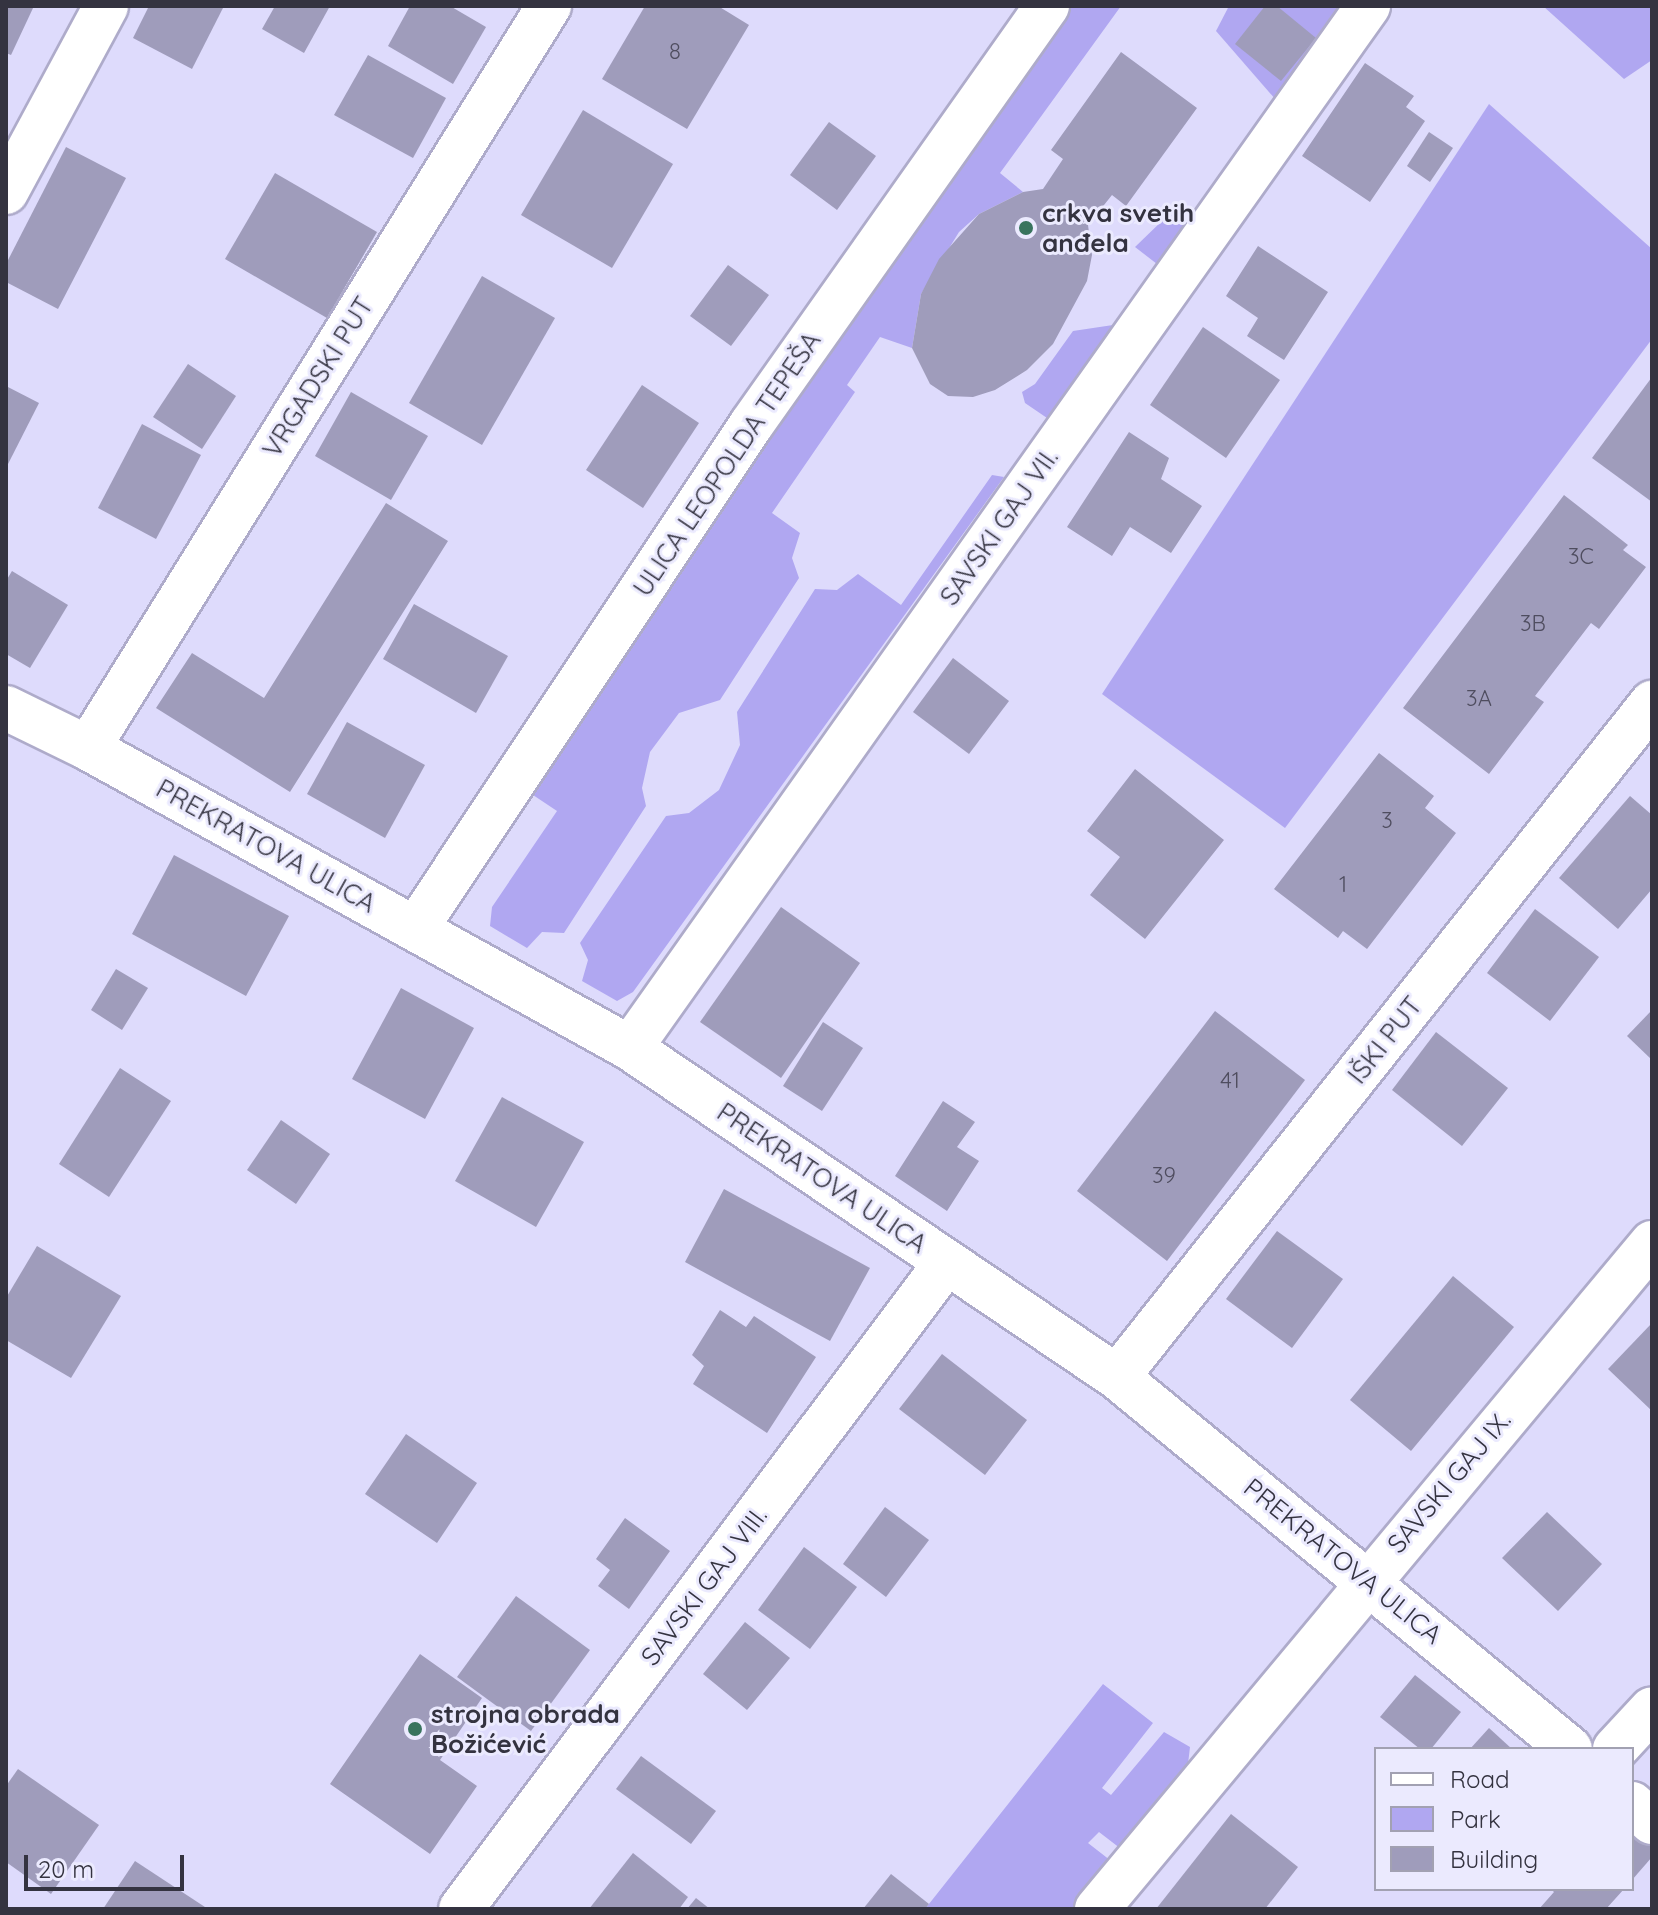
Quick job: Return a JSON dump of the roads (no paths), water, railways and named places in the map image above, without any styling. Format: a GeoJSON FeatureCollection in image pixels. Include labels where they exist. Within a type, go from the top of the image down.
{"type":"FeatureCollection","features":[{"type":"Feature","properties":{"kind":"street"},"geometry":{"type":"LineString","coordinates":[[6,192],[106,6]]}},
{"type":"Feature","properties":{"kind":"street","name":"VRGADSKI PUT"},"geometry":{"type":"LineString","coordinates":[[88,748],[549,6]]}},
{"type":"Feature","properties":{"kind":"street","name":"ULICA LEOPOLDA TEPEŠA"},"geometry":{"type":"LineString","coordinates":[[416,928],[751,425],[1047,6]]}},
{"type":"Feature","properties":{"kind":"street","name":"SAVSKI GAJ VII."},"geometry":{"type":"LineString","coordinates":[[630,1048],[1368,6]]}},
{"type":"Feature","properties":{"kind":"street","name":"IŠKI PUT"},"geometry":{"type":"LineString","coordinates":[[1117,1377],[1652,703]]}},
{"type":"Feature","properties":{"kind":"street","name":"PREKRATOVA ULICA"},"geometry":{"type":"LineString","coordinates":[[6,708],[88,748],[630,1048],[1117,1377],[1367,1579],[1568,1747]]}},
{"type":"Feature","properties":{"kind":"street","name":"SAVSKI GAJ IX."},"geometry":{"type":"LineString","coordinates":[[1097,1909],[1367,1579],[1652,1243]]}},
{"type":"Feature","properties":{"kind":"street","name":"SAVSKI GAJ VIII."},"geometry":{"type":"LineString","coordinates":[[461,1909],[946,1263]]}},
{"type":"Feature","properties":{"kind":"street"},"geometry":{"type":"LineString","coordinates":[[1617,1747],[1652,1709]]}},
{"type":"Feature","properties":{"kind":"street"},"geometry":{"type":"LineString","coordinates":[[1634,1806],[1652,1822]]}},
{"type":"Feature","properties":{"kind":"place","name":"crkva svetih anđela"},"geometry":{"type":"Point","coordinates":[1026,228]}},
{"type":"Feature","properties":{"kind":"place","name":"strojna obrada Božićević"},"geometry":{"type":"Point","coordinates":[415,1729]}}]}
